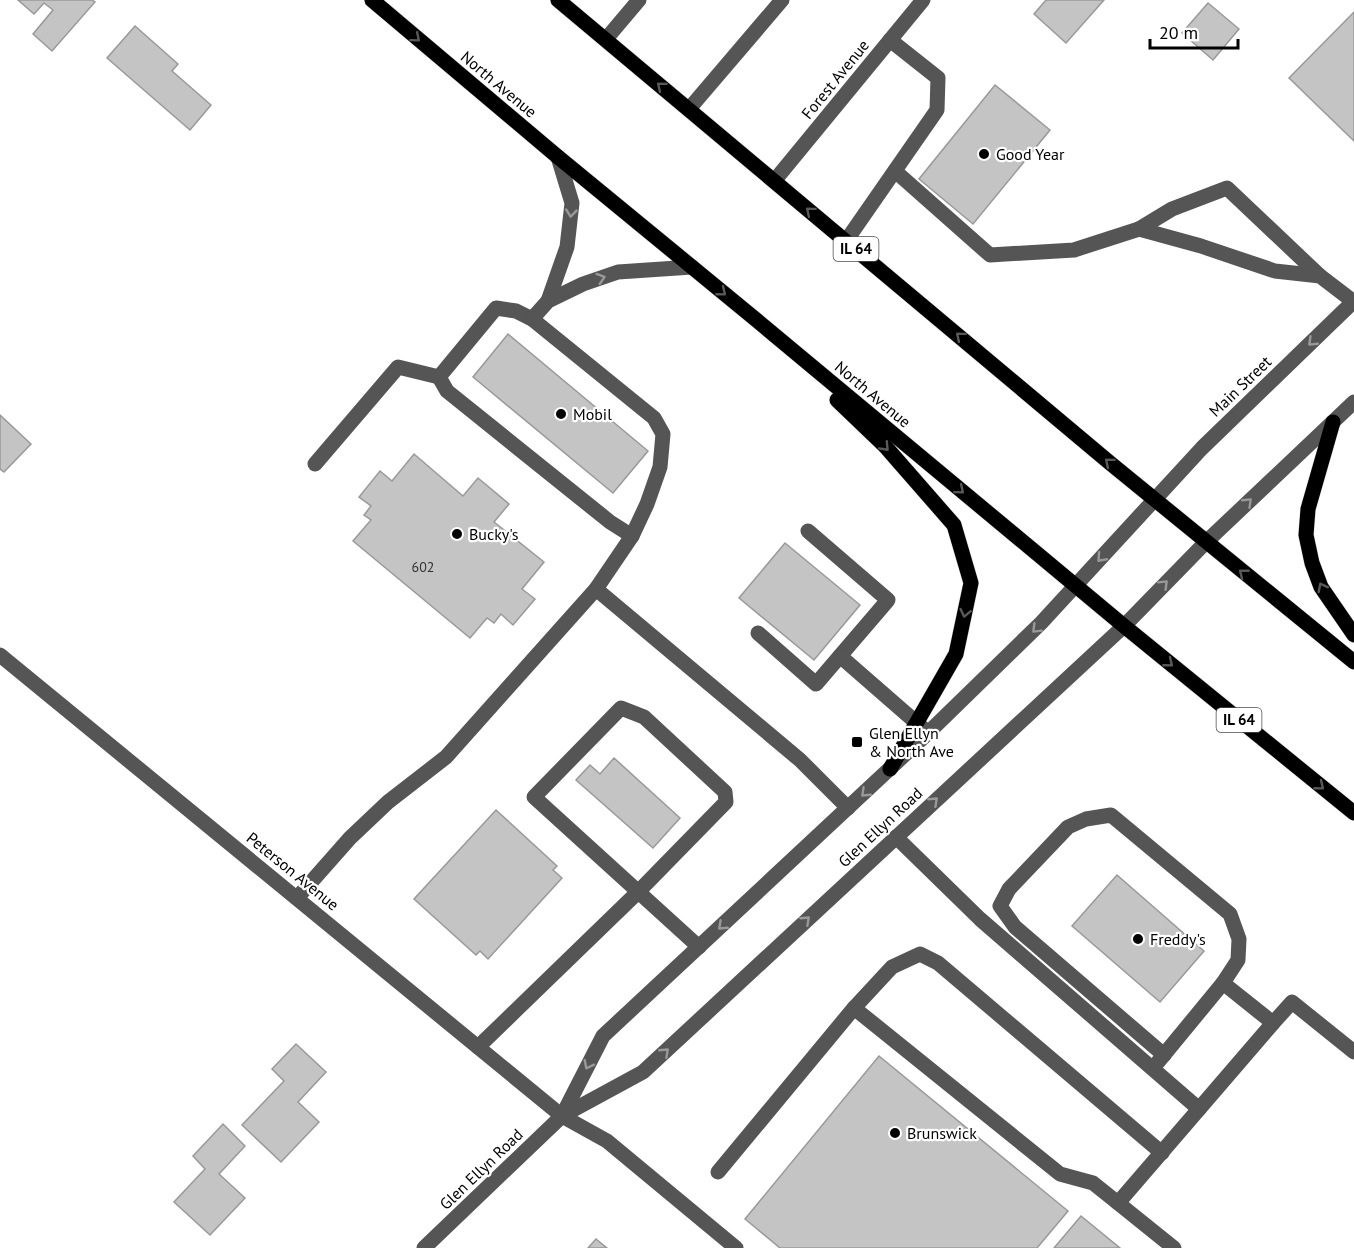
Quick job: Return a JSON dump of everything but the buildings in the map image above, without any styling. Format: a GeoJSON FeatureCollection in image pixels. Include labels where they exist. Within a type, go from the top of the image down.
{"type":"FeatureCollection","features":[{"type":"Feature","properties":{"kind":"main road","name":"North Avenue"},"geometry":{"type":"LineString","coordinates":[[372,0],[1124,626],[1354,813]]}},
{"type":"Feature","properties":{"kind":"main road","name":"IL 64"},"geometry":{"type":"LineString","coordinates":[[558,0],[1154,499],[1354,662]]}},
{"type":"Feature","properties":{"kind":"main road"},"geometry":{"type":"LineString","coordinates":[[754,318],[885,446],[954,525],[971,583],[956,654],[923,728],[890,769]]}},
{"type":"Feature","properties":{"kind":"main road"},"geometry":{"type":"LineString","coordinates":[[1333,422],[1308,509],[1306,535],[1312,563],[1321,587],[1354,635]]}},
{"type":"Feature","properties":{"kind":"street"},"geometry":{"type":"LineString","coordinates":[[606,39],[639,0]]}},
{"type":"Feature","properties":{"kind":"street"},"geometry":{"type":"LineString","coordinates":[[689,109],[782,0]]}},
{"type":"Feature","properties":{"kind":"street","name":"Forest Avenue"},"geometry":{"type":"LineString","coordinates":[[775,180],[923,0]]}},
{"type":"Feature","properties":{"kind":"street"},"geometry":{"type":"LineString","coordinates":[[846,240],[937,110],[938,78],[890,40]]}},
{"type":"Feature","properties":{"kind":"street"},"geometry":{"type":"LineString","coordinates":[[532,319],[548,301],[567,247],[572,203],[558,157]]}},
{"type":"Feature","properties":{"kind":"street"},"geometry":{"type":"LineString","coordinates":[[895,171],[990,255],[1074,250],[1139,229],[1172,209],[1227,188],[1320,276],[1354,302]]}},
{"type":"Feature","properties":{"kind":"street"},"geometry":{"type":"LineString","coordinates":[[1139,229],[1201,246],[1275,272],[1320,276]]}},
{"type":"Feature","properties":{"kind":"street"},"geometry":{"type":"LineString","coordinates":[[548,301],[583,284],[618,272],[692,267]]}},
{"type":"Feature","properties":{"kind":"street","name":"Main Street"},"geometry":{"type":"LineString","coordinates":[[1154,499],[1202,448],[1354,302]]}},
{"type":"Feature","properties":{"kind":"street"},"geometry":{"type":"LineString","coordinates":[[297,898],[350,838],[388,802],[446,757],[596,589],[632,536],[648,504],[660,467],[663,434],[654,418],[532,319],[516,310],[496,308],[439,377]]}},
{"type":"Feature","properties":{"kind":"street"},"geometry":{"type":"LineString","coordinates":[[315,464],[398,367],[439,377],[447,391],[609,522],[632,536]]}},
{"type":"Feature","properties":{"kind":"street"},"geometry":{"type":"LineString","coordinates":[[1206,542],[1354,402]]}},
{"type":"Feature","properties":{"kind":"street"},"geometry":{"type":"LineString","coordinates":[[840,656],[923,728],[1041,623],[1154,499]]}},
{"type":"Feature","properties":{"kind":"street"},"geometry":{"type":"LineString","coordinates":[[758,633],[816,684],[888,600],[808,531]]}},
{"type":"Feature","properties":{"kind":"street","name":"Glen Ellyn Road"},"geometry":{"type":"LineString","coordinates":[[424,1248],[562,1116],[643,1072],[1124,626],[1206,542]]}},
{"type":"Feature","properties":{"kind":"street"},"geometry":{"type":"LineString","coordinates":[[596,589],[800,760],[848,808]]}},
{"type":"Feature","properties":{"kind":"street","name":"Peterson Avenue"},"geometry":{"type":"LineString","coordinates":[[0,655],[562,1116],[607,1141],[736,1248]]}},
{"type":"Feature","properties":{"kind":"street"},"geometry":{"type":"LineString","coordinates":[[478,1047],[638,892],[726,802],[725,792],[644,717],[621,708],[534,797],[638,892],[699,947]]}},
{"type":"Feature","properties":{"kind":"street","name":"Glen Ellyn Road"},"geometry":{"type":"LineString","coordinates":[[562,1116],[603,1036],[890,769]]}},
{"type":"Feature","properties":{"kind":"street"},"geometry":{"type":"LineString","coordinates":[[1152,1069],[1164,1055],[1223,983],[1238,960],[1239,939],[1230,914],[1111,815],[1086,819],[1068,827],[1009,889],[1000,906],[1015,927],[1164,1055]]}},
{"type":"Feature","properties":{"kind":"street"},"geometry":{"type":"LineString","coordinates":[[896,837],[980,919],[1199,1109]]}},
{"type":"Feature","properties":{"kind":"street"},"geometry":{"type":"LineString","coordinates":[[718,1172],[854,1008],[892,967],[920,954],[938,963],[1162,1153]]}},
{"type":"Feature","properties":{"kind":"street"},"geometry":{"type":"LineString","coordinates":[[1223,983],[1273,1023]]}},
{"type":"Feature","properties":{"kind":"street"},"geometry":{"type":"LineString","coordinates":[[1118,1203],[1292,1002],[1354,1052]]}},
{"type":"Feature","properties":{"kind":"street"},"geometry":{"type":"LineString","coordinates":[[854,1008],[1059,1174],[1093,1183],[1173,1248]]}},
{"type":"Feature","properties":{"kind":"place","name":"Good Year"},"geometry":{"type":"Point","coordinates":[984,154]}},
{"type":"Feature","properties":{"kind":"place","name":"Mobil"},"geometry":{"type":"Point","coordinates":[561,414]}},
{"type":"Feature","properties":{"kind":"place","name":"Bucky's"},"geometry":{"type":"Point","coordinates":[457,534]}},
{"type":"Feature","properties":{"kind":"place","name":"Glen Ellyn & North Ave"},"geometry":{"type":"Point","coordinates":[857,742]}},
{"type":"Feature","properties":{"kind":"place","name":"Freddy's"},"geometry":{"type":"Point","coordinates":[1138,939]}},
{"type":"Feature","properties":{"kind":"place","name":"Brunswick"},"geometry":{"type":"Point","coordinates":[895,1133]}}]}
